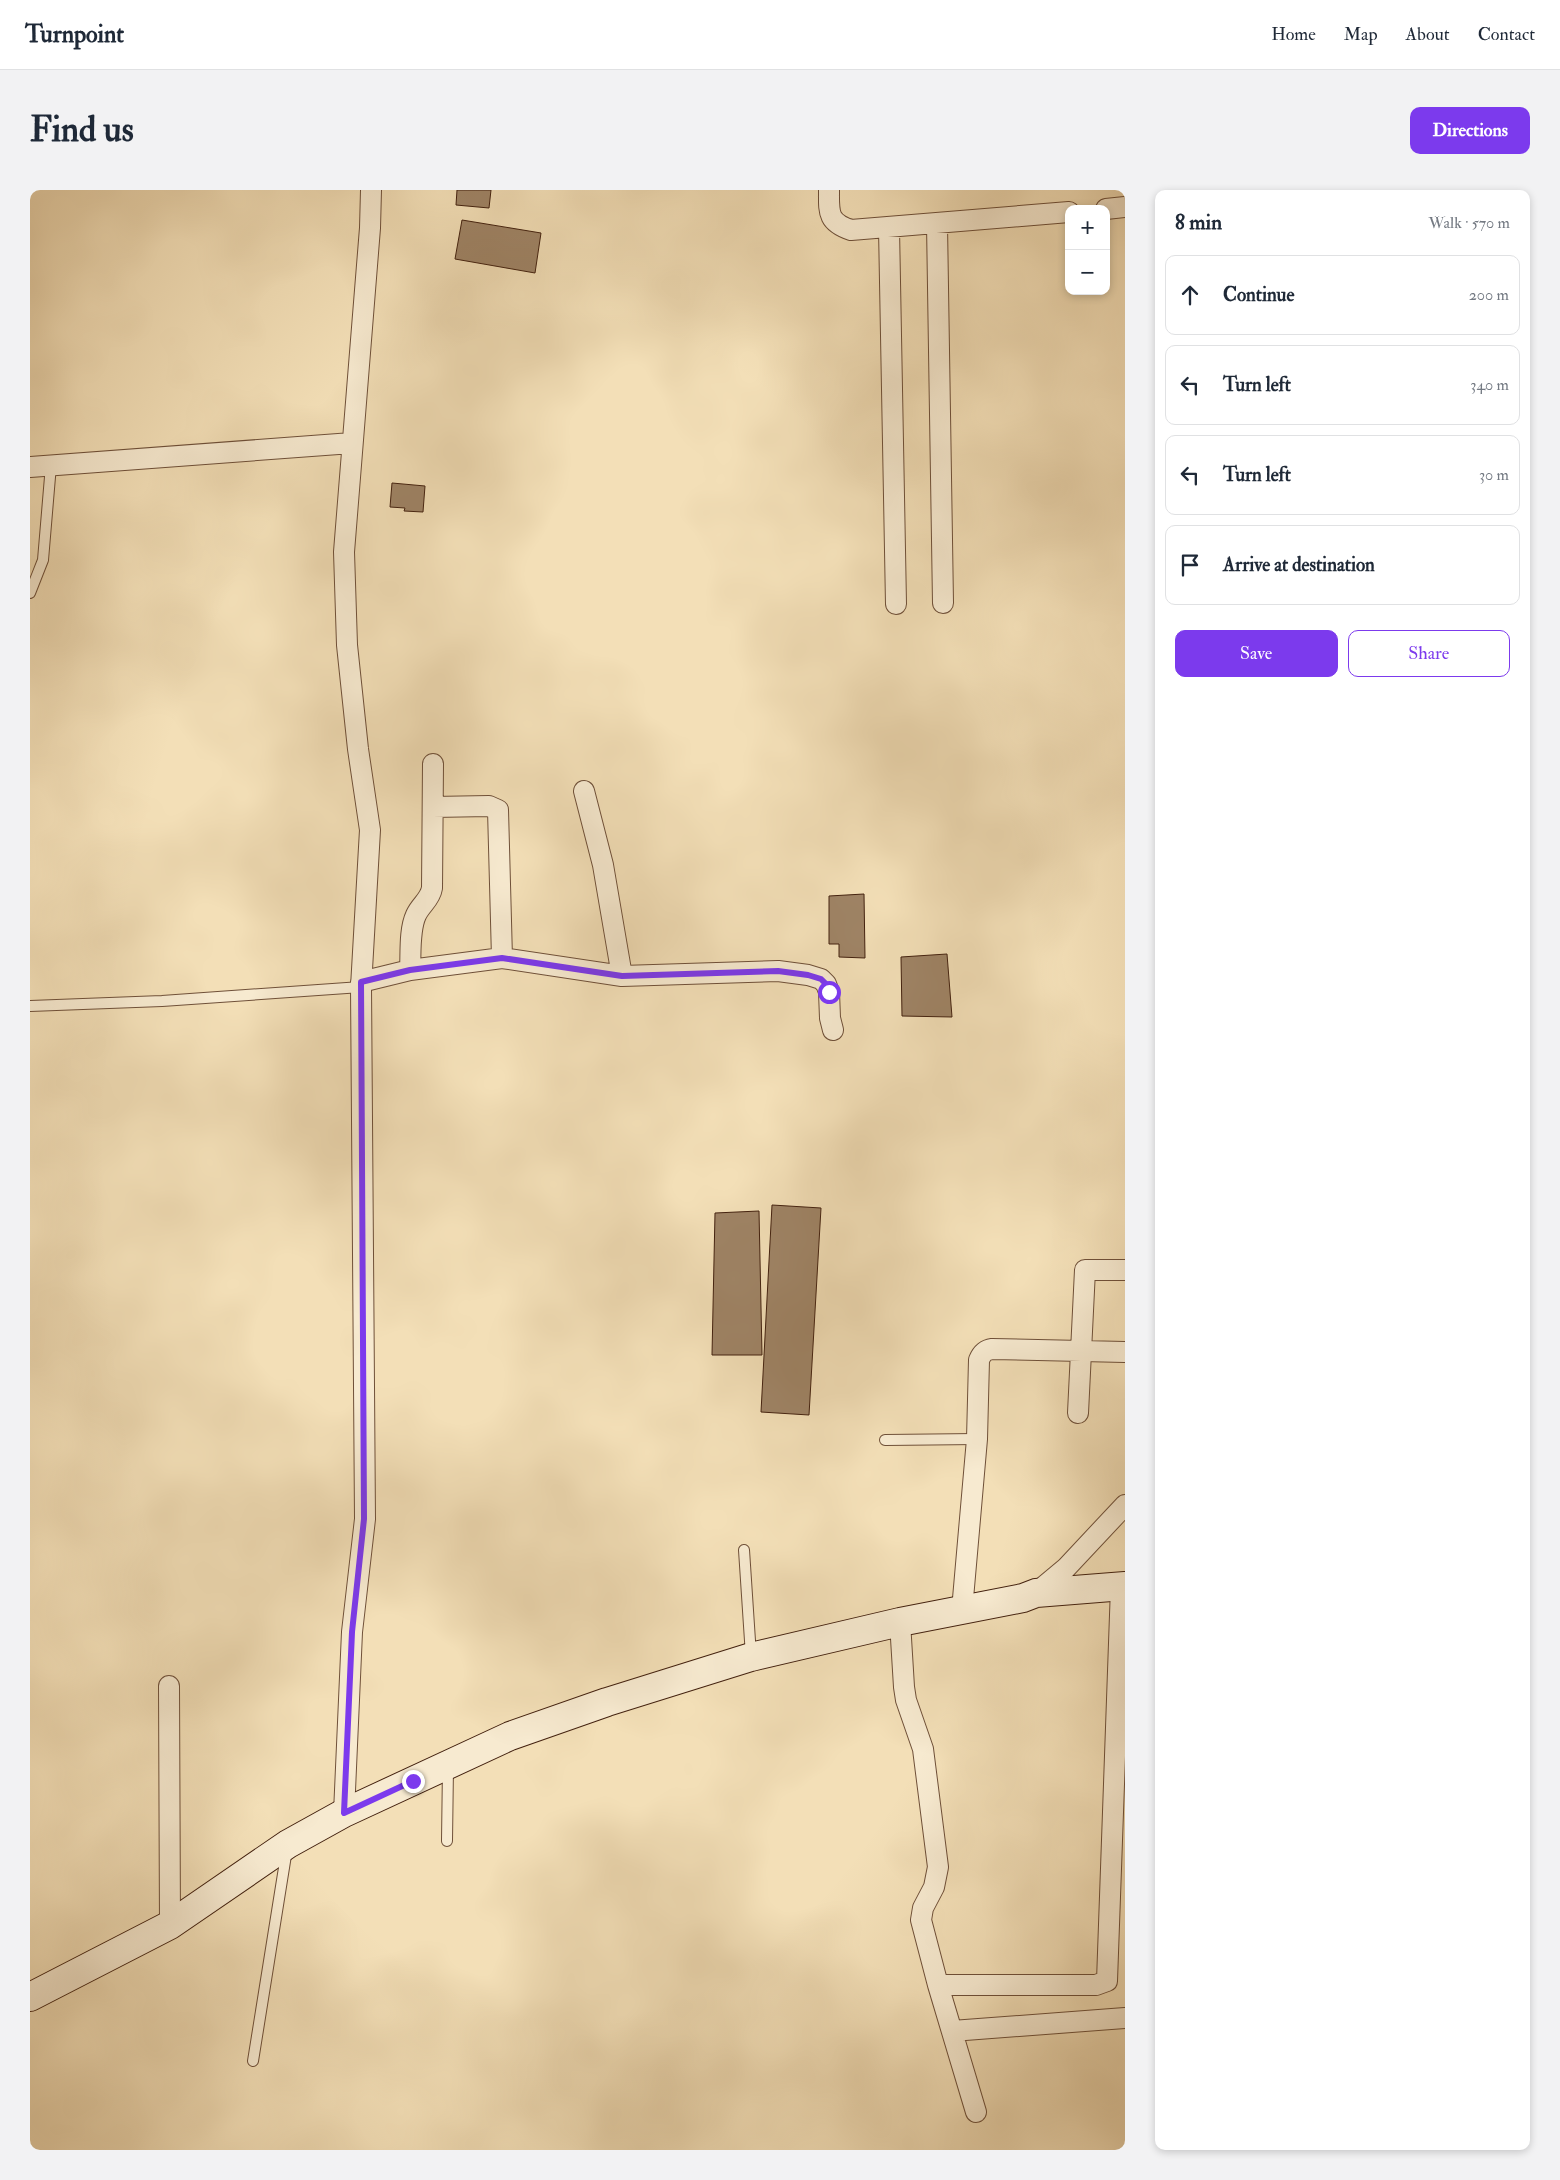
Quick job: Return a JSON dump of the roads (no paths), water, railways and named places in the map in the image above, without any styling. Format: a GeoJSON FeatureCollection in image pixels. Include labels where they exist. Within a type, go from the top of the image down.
{"type":"FeatureCollection","features":[{"type":"Feature","properties":{"kind":"street"},"geometry":{"type":"LineString","coordinates":[[344,1813],[352,1632],[364,1519],[361,985],[370,830],[358,749],[347,645],[344,552],[370,228],[371,190]]}},
{"type":"Feature","properties":{"kind":"street"},"geometry":{"type":"LineString","coordinates":[[829,190],[829,209],[832,218],[838,226],[851,230],[1065,212]]}},
{"type":"Feature","properties":{"kind":"street"},"geometry":{"type":"LineString","coordinates":[[1110,209],[1125,207]]}},
{"type":"Feature","properties":{"kind":"street"},"geometry":{"type":"LineString","coordinates":[[937,224],[943,603]]}},
{"type":"Feature","properties":{"kind":"street"},"geometry":{"type":"LineString","coordinates":[[890,228],[896,604]]}},
{"type":"Feature","properties":{"kind":"street"},"geometry":{"type":"LineString","coordinates":[[30,467],[352,443]]}},
{"type":"Feature","properties":{"kind":"street"},"geometry":{"type":"LineString","coordinates":[[410,970],[413,923],[416,915],[431,895],[432,888],[433,764]]}},
{"type":"Feature","properties":{"kind":"street"},"geometry":{"type":"LineString","coordinates":[[584,792],[603,865],[622,976]]}},
{"type":"Feature","properties":{"kind":"street"},"geometry":{"type":"LineString","coordinates":[[433,807],[489,806],[498,810],[502,958]]}},
{"type":"Feature","properties":{"kind":"street"},"geometry":{"type":"LineString","coordinates":[[361,985],[410,970],[502,958],[622,976],[778,971],[808,975],[821,979],[826,984],[829,992],[830,1018],[833,1030]]}},
{"type":"Feature","properties":{"kind":"street"},"geometry":{"type":"LineString","coordinates":[[1078,1413],[1085,1270],[1125,1270]]}},
{"type":"Feature","properties":{"kind":"street"},"geometry":{"type":"LineString","coordinates":[[962,1610],[977,1439],[979,1360],[982,1354],[992,1349],[1125,1352]]}},
{"type":"Feature","properties":{"kind":"street"},"geometry":{"type":"LineString","coordinates":[[1036,1593],[1061,1573],[1125,1506]]}},
{"type":"Feature","properties":{"kind":"street"},"geometry":{"type":"LineString","coordinates":[[30,1997],[170,1925],[288,1844],[344,1813],[510,1736],[606,1702],[751,1657],[900,1622],[1023,1598],[1036,1593],[1123,1587],[1118,1927],[1109,1977],[1104,1984],[938,1985]]}},
{"type":"Feature","properties":{"kind":"street"},"geometry":{"type":"LineString","coordinates":[[900,1622],[906,1700],[923,1749],[938,1867],[934,1887],[923,1908],[921,1920],[938,1985],[976,2112]]}},
{"type":"Feature","properties":{"kind":"street"},"geometry":{"type":"LineString","coordinates":[[169,1686],[170,1925]]}},
{"type":"Feature","properties":{"kind":"street"},"geometry":{"type":"LineString","coordinates":[[952,2031],[1125,2018]]}},
{"type":"Feature","properties":{"kind":"lane"},"geometry":{"type":"LineString","coordinates":[[30,592],[43,560],[51,465]]}},
{"type":"Feature","properties":{"kind":"lane"},"geometry":{"type":"LineString","coordinates":[[30,1006],[162,1001],[361,985]]}},
{"type":"Feature","properties":{"kind":"lane"},"geometry":{"type":"LineString","coordinates":[[885,1440],[977,1439]]}},
{"type":"Feature","properties":{"kind":"lane"},"geometry":{"type":"LineString","coordinates":[[744,1550],[751,1657]]}},
{"type":"Feature","properties":{"kind":"lane"},"geometry":{"type":"LineString","coordinates":[[447,1841],[448,1765]]}},
{"type":"Feature","properties":{"kind":"lane"},"geometry":{"type":"LineString","coordinates":[[253,2061],[288,1844]]}}]}
